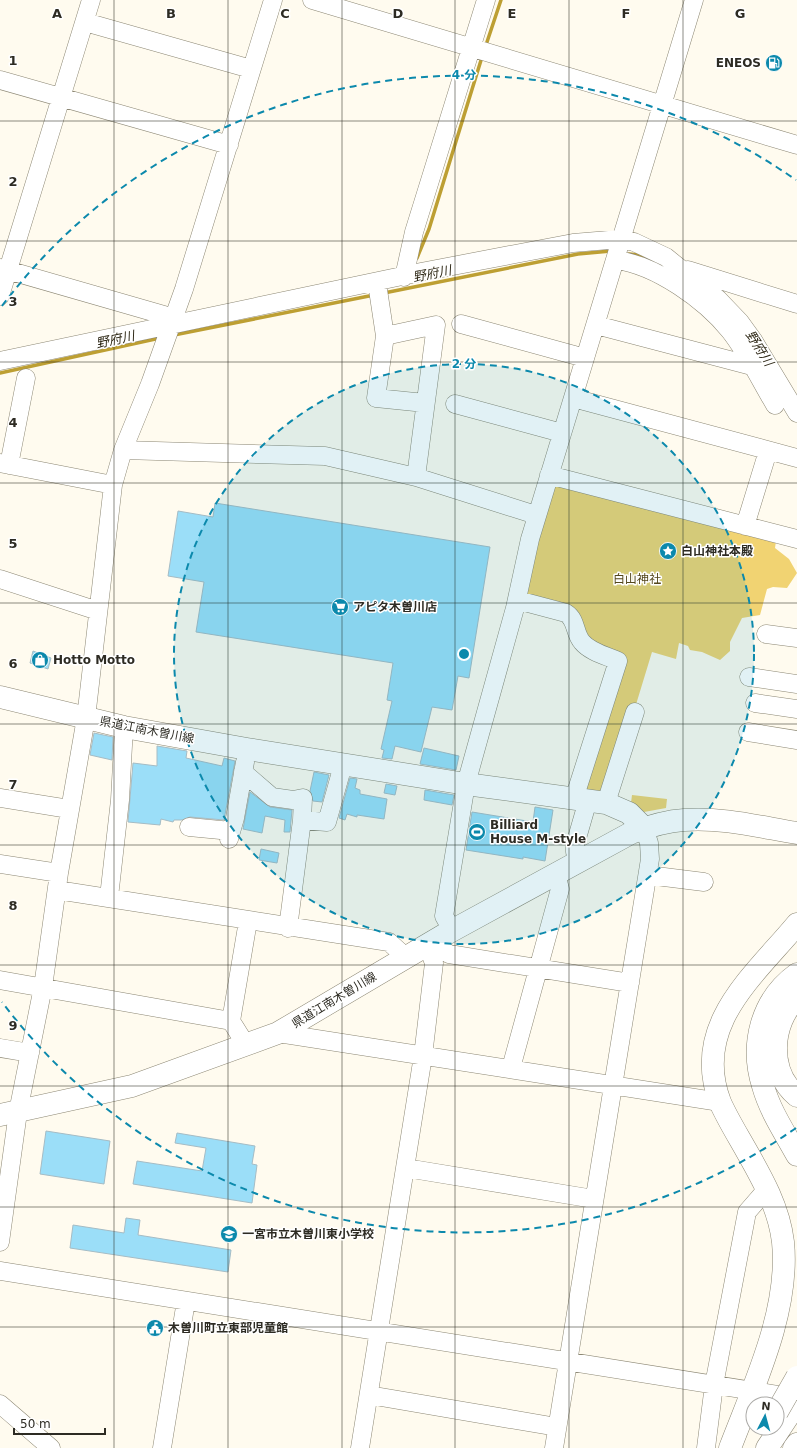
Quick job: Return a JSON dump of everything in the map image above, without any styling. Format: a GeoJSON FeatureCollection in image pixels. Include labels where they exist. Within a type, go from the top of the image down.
{"type":"FeatureCollection","features":[{"type":"Feature","properties":{"kind":"main road","name":"県道江南木曽川線"},"geometry":{"type":"LineString","coordinates":[[0,697],[124,727],[247,749],[466,784],[589,801],[628,813],[644,828]]}},
{"type":"Feature","properties":{"kind":"main road","name":"県道江南木曽川線"},"geometry":{"type":"LineString","coordinates":[[9,1114],[132,1086],[278,1033],[439,938],[580,860],[644,828],[684,820],[723,821],[797,833]]}},
{"type":"Feature","properties":{"kind":"main road"},"geometry":{"type":"LineString","coordinates":[[730,1448],[752,1391],[778,1309],[783,1280],[782,1240],[779,1221],[767,1189],[720,1102],[713,1071],[716,1038],[721,1021],[737,992],[797,924]]}},
{"type":"Feature","properties":{"kind":"main road"},"geometry":{"type":"LineString","coordinates":[[797,974],[788,980],[774,996],[766,1011],[760,1029],[758,1064],[763,1086],[771,1106],[797,1155]]}},
{"type":"Feature","properties":{"kind":"main road"},"geometry":{"type":"LineString","coordinates":[[797,998],[784,1016],[777,1032],[776,1048],[777,1064],[783,1078],[797,1096]]}},
{"type":"Feature","properties":{"kind":"main road"},"geometry":{"type":"LineString","coordinates":[[785,1398],[797,1377]]}},
{"type":"Feature","properties":{"kind":"main road"},"geometry":{"type":"LineString","coordinates":[[768,1448],[797,1403]]}},
{"type":"Feature","properties":{"kind":"main road"},"geometry":{"type":"LineString","coordinates":[[755,1448],[763,1436]]}},
{"type":"Feature","properties":{"kind":"main road"},"geometry":{"type":"LineString","coordinates":[[794,1448],[797,1444]]}},
{"type":"Feature","properties":{"kind":"street"},"geometry":{"type":"LineString","coordinates":[[0,296],[4,270],[62,97],[91,0]]}},
{"type":"Feature","properties":{"kind":"street"},"geometry":{"type":"LineString","coordinates":[[0,1242],[9,1114],[30,1053],[43,987],[69,809],[86,718],[113,485],[123,450],[171,328],[273,0]]}},
{"type":"Feature","properties":{"kind":"street"},"geometry":{"type":"LineString","coordinates":[[312,0],[797,145]]}},
{"type":"Feature","properties":{"kind":"street"},"geometry":{"type":"LineString","coordinates":[[404,277],[414,232],[486,0]]}},
{"type":"Feature","properties":{"kind":"street"},"geometry":{"type":"LineString","coordinates":[[360,1448],[406,1168],[423,1056],[434,963],[444,916],[466,784],[517,600],[536,515],[586,358],[694,0]]}},
{"type":"Feature","properties":{"kind":"street"},"geometry":{"type":"LineString","coordinates":[[85,22],[251,69]]}},
{"type":"Feature","properties":{"kind":"street"},"geometry":{"type":"LineString","coordinates":[[0,80],[229,145]]}},
{"type":"Feature","properties":{"kind":"street"},"geometry":{"type":"LineString","coordinates":[[619,250],[634,242],[666,257],[718,299],[740,322],[753,340],[797,413]]}},
{"type":"Feature","properties":{"kind":"street"},"geometry":{"type":"LineString","coordinates":[[0,361],[171,328],[378,291],[404,277],[573,243],[619,250],[632,262],[650,269],[683,289],[730,331],[775,405]]}},
{"type":"Feature","properties":{"kind":"street"},"geometry":{"type":"LineString","coordinates":[[681,268],[797,304]]}},
{"type":"Feature","properties":{"kind":"street"},"geometry":{"type":"LineString","coordinates":[[4,270],[171,328]]}},
{"type":"Feature","properties":{"kind":"street"},"geometry":{"type":"LineString","coordinates":[[378,291],[385,336],[376,398],[426,403]]}},
{"type":"Feature","properties":{"kind":"street"},"geometry":{"type":"LineString","coordinates":[[461,324],[586,358]]}},
{"type":"Feature","properties":{"kind":"street"},"geometry":{"type":"LineString","coordinates":[[385,336],[436,325],[416,476]]}},
{"type":"Feature","properties":{"kind":"street"},"geometry":{"type":"LineString","coordinates":[[596,325],[752,366]]}},
{"type":"Feature","properties":{"kind":"street"},"geometry":{"type":"LineString","coordinates":[[26,378],[5,464],[113,485]]}},
{"type":"Feature","properties":{"kind":"street"},"geometry":{"type":"LineString","coordinates":[[573,398],[797,458]]}},
{"type":"Feature","properties":{"kind":"street"},"geometry":{"type":"LineString","coordinates":[[455,404],[562,433]]}},
{"type":"Feature","properties":{"kind":"street"},"geometry":{"type":"LineString","coordinates":[[123,450],[325,456],[416,476],[536,515]]}},
{"type":"Feature","properties":{"kind":"street"},"geometry":{"type":"LineString","coordinates":[[745,526],[768,451]]}},
{"type":"Feature","properties":{"kind":"street"},"geometry":{"type":"LineString","coordinates":[[549,475],[797,540]]}},
{"type":"Feature","properties":{"kind":"street"},"geometry":{"type":"LineString","coordinates":[[0,579],[98,611]]}},
{"type":"Feature","properties":{"kind":"street"},"geometry":{"type":"LineString","coordinates":[[517,600],[566,613],[573,617],[581,641],[587,647],[618,661],[589,801],[575,845],[575,852],[580,860]]}},
{"type":"Feature","properties":{"kind":"street"},"geometry":{"type":"LineString","coordinates":[[766,634],[797,638]]}},
{"type":"Feature","properties":{"kind":"street"},"geometry":{"type":"LineString","coordinates":[[749,677],[797,684]]}},
{"type":"Feature","properties":{"kind":"street"},"geometry":{"type":"LineString","coordinates":[[755,703],[797,709]]}},
{"type":"Feature","properties":{"kind":"street"},"geometry":{"type":"LineString","coordinates":[[589,801],[635,712]]}},
{"type":"Feature","properties":{"kind":"street"},"geometry":{"type":"LineString","coordinates":[[109,897],[120,800],[124,727]]}},
{"type":"Feature","properties":{"kind":"street"},"geometry":{"type":"LineString","coordinates":[[748,732],[797,740]]}},
{"type":"Feature","properties":{"kind":"street"},"geometry":{"type":"LineString","coordinates":[[189,827],[230,835],[235,818],[247,749]]}},
{"type":"Feature","properties":{"kind":"street"},"geometry":{"type":"LineString","coordinates":[[302,820],[327,822],[343,765]]}},
{"type":"Feature","properties":{"kind":"street"},"geometry":{"type":"LineString","coordinates":[[243,772],[272,797],[293,800],[303,798],[302,820],[288,928]]}},
{"type":"Feature","properties":{"kind":"street"},"geometry":{"type":"LineString","coordinates":[[0,798],[69,809]]}},
{"type":"Feature","properties":{"kind":"street"},"geometry":{"type":"LineString","coordinates":[[554,1448],[648,875],[650,859],[649,843],[644,828]]}},
{"type":"Feature","properties":{"kind":"street"},"geometry":{"type":"LineString","coordinates":[[0,864],[109,897],[288,928],[389,942],[400,951],[404,958]]}},
{"type":"Feature","properties":{"kind":"street"},"geometry":{"type":"LineString","coordinates":[[511,1068],[560,889],[556,874]]}},
{"type":"Feature","properties":{"kind":"street"},"geometry":{"type":"LineString","coordinates":[[648,875],[704,882]]}},
{"type":"Feature","properties":{"kind":"street"},"geometry":{"type":"LineString","coordinates":[[246,1045],[231,1021],[248,921]]}},
{"type":"Feature","properties":{"kind":"street"},"geometry":{"type":"LineString","coordinates":[[439,938],[444,951],[449,954],[630,982]]}},
{"type":"Feature","properties":{"kind":"street"},"geometry":{"type":"LineString","coordinates":[[0,980],[231,1021]]}},
{"type":"Feature","properties":{"kind":"street"},"geometry":{"type":"LineString","coordinates":[[278,1033],[423,1056],[511,1068],[720,1102]]}},
{"type":"Feature","properties":{"kind":"street"},"geometry":{"type":"LineString","coordinates":[[0,1048],[30,1053]]}},
{"type":"Feature","properties":{"kind":"street"},"geometry":{"type":"LineString","coordinates":[[406,1168],[594,1198]]}},
{"type":"Feature","properties":{"kind":"street"},"geometry":{"type":"LineString","coordinates":[[706,1448],[714,1385],[747,1212],[767,1189]]}},
{"type":"Feature","properties":{"kind":"street"},"geometry":{"type":"LineString","coordinates":[[0,1271],[380,1330],[797,1398]]}},
{"type":"Feature","properties":{"kind":"street"},"geometry":{"type":"LineString","coordinates":[[162,1448],[186,1301]]}},
{"type":"Feature","properties":{"kind":"street"},"geometry":{"type":"LineString","coordinates":[[369,1395],[557,1427]]}},
{"type":"Feature","properties":{"kind":"street"},"geometry":{"type":"LineString","coordinates":[[0,1404],[52,1448]]}},
{"type":"Feature","properties":{"kind":"green space","name":"白山神社"},"geometry":{"type":"Polygon","coordinates":[[[547,482],[777,534],[775,548],[789,559],[797,573],[787,588],[773,587],[767,589],[760,615],[742,618],[730,642],[730,651],[720,660],[702,652],[690,650],[688,646],[679,643],[676,659],[652,652],[606,803],[579,799],[624,654],[610,655],[579,628],[519,594],[547,482]]]}},
{"type":"Feature","properties":{"kind":"green space"},"geometry":{"type":"Polygon","coordinates":[[[632,795],[667,799],[666,808],[644,812],[631,803],[632,795]]]}},
{"type":"Feature","properties":{"kind":"building","name":"アピタ木曽川店"},"geometry":{"type":"Polygon","coordinates":[[[215,503],[490,547],[469,678],[458,676],[452,710],[432,707],[421,752],[395,746],[392,759],[382,758],[384,750],[381,749],[392,701],[387,700],[393,663],[196,632],[204,582],[168,576],[178,511],[213,517],[215,503]]]}},
{"type":"Feature","properties":{"kind":"building","name":"Hotto Motto"},"geometry":{"type":"Polygon","coordinates":[[[33,651],[51,658],[48,669],[30,663],[33,651]]]}},
{"type":"Feature","properties":{"kind":"building"},"geometry":{"type":"Polygon","coordinates":[[[94,733],[113,737],[112,760],[90,755],[94,733]]]}},
{"type":"Feature","properties":{"kind":"building"},"geometry":{"type":"Polygon","coordinates":[[[157,746],[187,751],[186,758],[222,766],[224,758],[235,761],[224,820],[190,817],[182,820],[174,820],[173,822],[161,819],[160,825],[128,822],[133,763],[157,766],[157,746]]]}},
{"type":"Feature","properties":{"kind":"building"},"geometry":{"type":"Polygon","coordinates":[[[424,748],[459,756],[456,770],[420,764],[424,748]]]}},
{"type":"Feature","properties":{"kind":"building"},"geometry":{"type":"Polygon","coordinates":[[[314,772],[329,775],[322,802],[313,801],[310,791],[314,772]]]}},
{"type":"Feature","properties":{"kind":"building"},"geometry":{"type":"Polygon","coordinates":[[[350,778],[357,779],[355,788],[360,790],[360,794],[387,799],[384,819],[357,815],[357,817],[347,814],[345,820],[339,818],[350,778]]]}},
{"type":"Feature","properties":{"kind":"building"},"geometry":{"type":"Polygon","coordinates":[[[386,784],[397,786],[395,795],[384,793],[386,784]]]}},
{"type":"Feature","properties":{"kind":"building"},"geometry":{"type":"Polygon","coordinates":[[[425,790],[454,795],[452,805],[424,800],[425,790]]]}},
{"type":"Feature","properties":{"kind":"building"},"geometry":{"type":"Polygon","coordinates":[[[250,792],[270,807],[292,810],[290,832],[284,832],[285,820],[265,816],[262,833],[243,829],[250,792]]]}},
{"type":"Feature","properties":{"kind":"building"},"geometry":{"type":"Polygon","coordinates":[[[535,807],[553,810],[545,861],[466,850],[472,812],[533,822],[535,807]]]}},
{"type":"Feature","properties":{"kind":"building"},"geometry":{"type":"Polygon","coordinates":[[[261,849],[279,853],[277,863],[259,860],[261,849]]]}},
{"type":"Feature","properties":{"kind":"building"},"geometry":{"type":"Polygon","coordinates":[[[46,1131],[110,1141],[104,1184],[40,1174],[46,1131]]]}},
{"type":"Feature","properties":{"kind":"building"},"geometry":{"type":"Polygon","coordinates":[[[177,1133],[255,1146],[252,1164],[257,1165],[252,1203],[133,1184],[137,1161],[202,1171],[206,1148],[175,1143],[177,1133]]]}},
{"type":"Feature","properties":{"kind":"building"},"geometry":{"type":"Polygon","coordinates":[[[126,1218],[140,1220],[138,1235],[231,1250],[228,1272],[70,1248],[73,1225],[124,1233],[126,1218]]]}},
{"type":"Feature","properties":{"kind":"waterway"},"geometry":{"type":"LineString","coordinates":[[486,45],[501,0]]}},
{"type":"Feature","properties":{"kind":"waterway"},"geometry":{"type":"LineString","coordinates":[[417,258],[429,229],[482,57]]}},
{"type":"Feature","properties":{"kind":"waterway","name":"野府川"},"geometry":{"type":"LineString","coordinates":[[384,293],[578,254],[611,251]]}},
{"type":"Feature","properties":{"kind":"waterway","name":"野府川"},"geometry":{"type":"LineString","coordinates":[[629,254],[639,255],[650,261]]}},
{"type":"Feature","properties":{"kind":"waterway","name":"野府川"},"geometry":{"type":"LineString","coordinates":[[174,335],[374,295]]}},
{"type":"Feature","properties":{"kind":"waterway","name":"野府川"},"geometry":{"type":"LineString","coordinates":[[0,373],[160,338]]}},
{"type":"Feature","properties":{"kind":"place","name":"ENEOS"},"geometry":{"type":"Point","coordinates":[774,63]}},
{"type":"Feature","properties":{"kind":"place","name":"白山神社本殿"},"geometry":{"type":"Point","coordinates":[668,551]}},
{"type":"Feature","properties":{"kind":"place","name":"アピタ木曽川店"},"geometry":{"type":"Point","coordinates":[340,607]}},
{"type":"Feature","properties":{"kind":"place","name":"Hotto Motto"},"geometry":{"type":"Point","coordinates":[40,660]}},
{"type":"Feature","properties":{"kind":"place","name":"Billiard House M-style"},"geometry":{"type":"Point","coordinates":[477,832]}},
{"type":"Feature","properties":{"kind":"place","name":"一宮市立木曽川東小学校"},"geometry":{"type":"Point","coordinates":[229,1234]}},
{"type":"Feature","properties":{"kind":"place","name":"木曽川町立東部児童館"},"geometry":{"type":"Point","coordinates":[155,1328]}}]}
